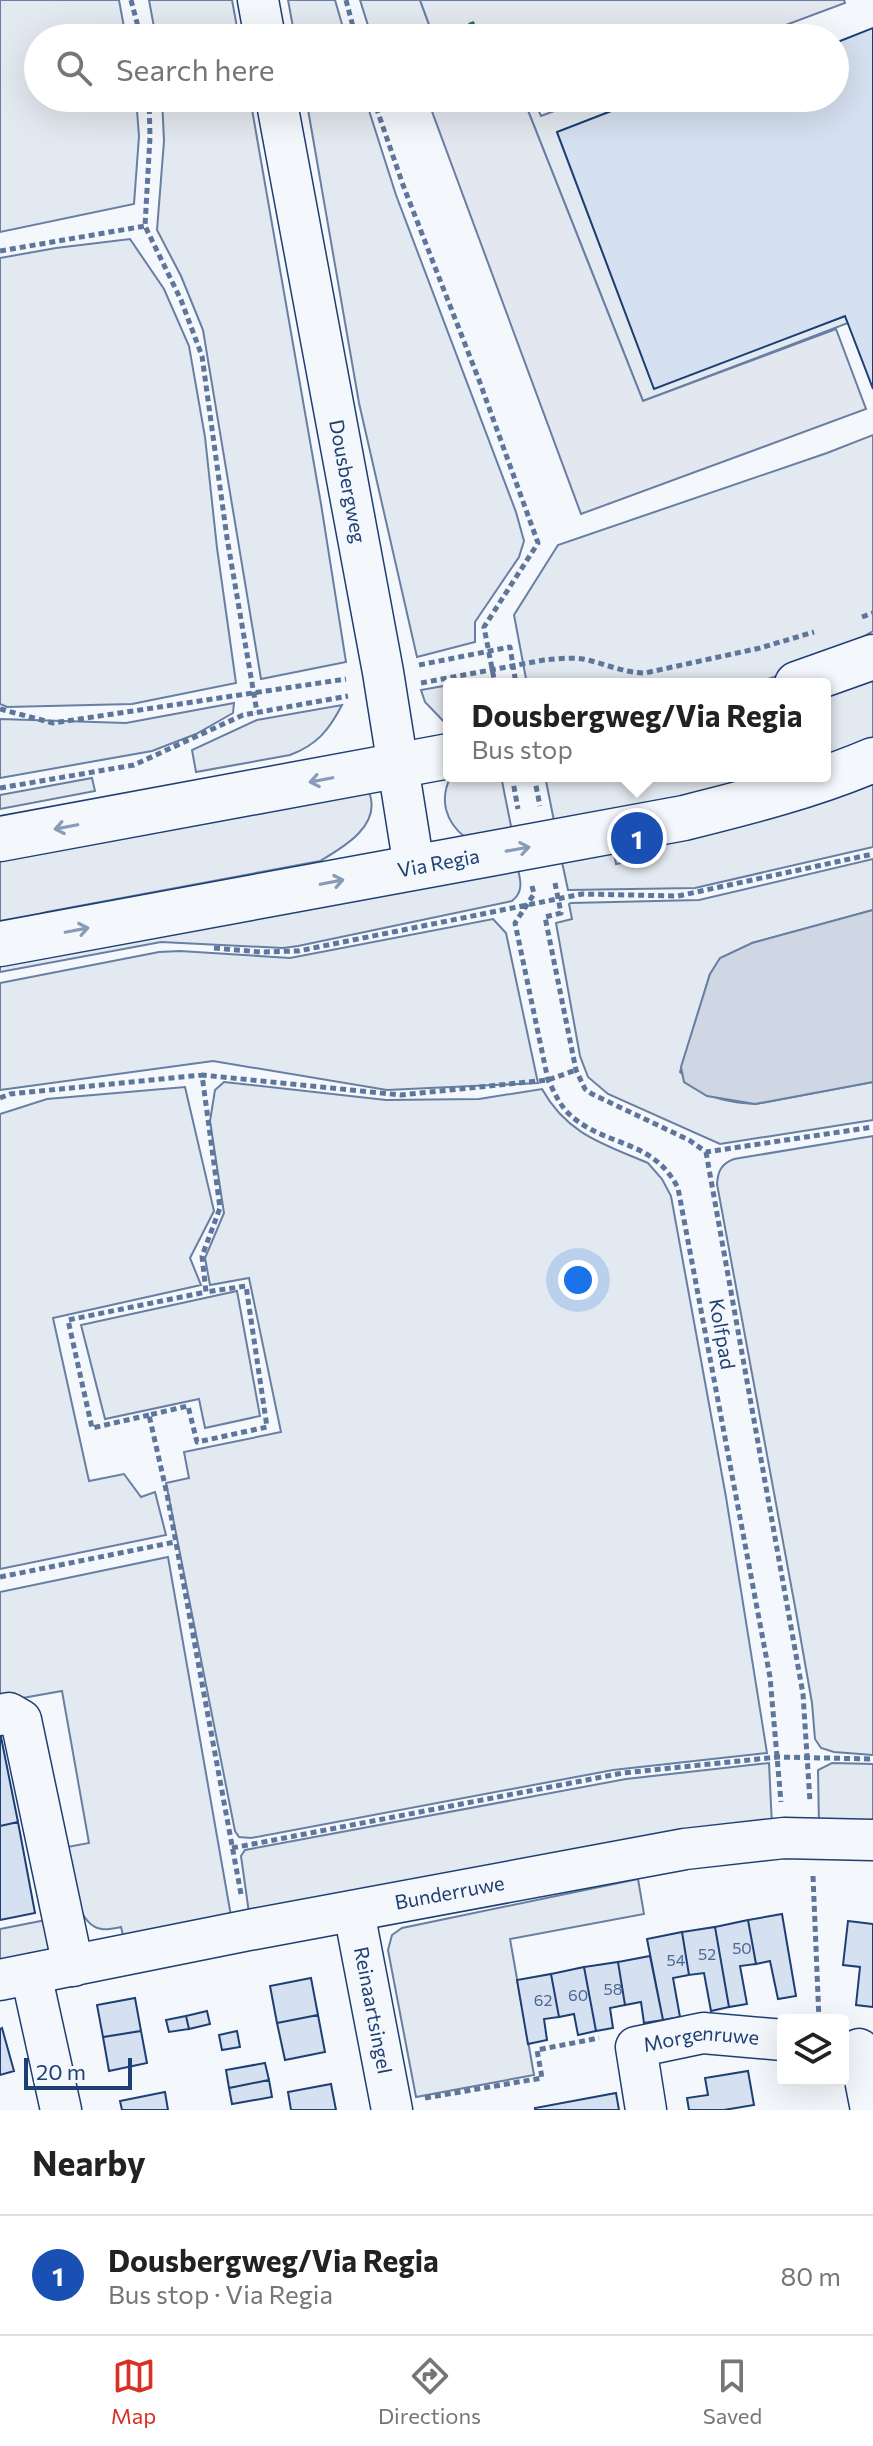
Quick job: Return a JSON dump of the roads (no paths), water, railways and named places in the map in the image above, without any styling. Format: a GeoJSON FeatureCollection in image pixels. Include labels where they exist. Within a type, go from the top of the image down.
{"type":"FeatureCollection","features":[{"type":"Feature","properties":{"kind":"main road"},"geometry":{"type":"LineString","coordinates":[[806,678],[866,638]]}},
{"type":"Feature","properties":{"kind":"main road"},"geometry":{"type":"LineString","coordinates":[[0,839],[443,757]]}},
{"type":"Feature","properties":{"kind":"main road","name":"Via Regia"},"geometry":{"type":"LineString","coordinates":[[831,777],[873,760]]}},
{"type":"Feature","properties":{"kind":"main road","name":"Via Regia"},"geometry":{"type":"LineString","coordinates":[[0,944],[684,818],[816,782]]}},
{"type":"Feature","properties":{"kind":"street"},"geometry":{"type":"LineString","coordinates":[[258,0],[262,24]]}},
{"type":"Feature","properties":{"kind":"street","name":"Dousbergweg"},"geometry":{"type":"LineString","coordinates":[[279,112],[386,690],[414,867]]}},
{"type":"Feature","properties":{"kind":"street"},"geometry":{"type":"LineString","coordinates":[[0,1715],[9,1713],[21,1720],[73,1966]]}},
{"type":"Feature","properties":{"kind":"street","name":"Bunderruwe"},"geometry":{"type":"LineString","coordinates":[[16,1977],[685,1849],[798,1838],[873,1840]]}},
{"type":"Feature","properties":{"kind":"street","name":"Reinaartsingel"},"geometry":{"type":"LineString","coordinates":[[354,1912],[392,2107]]}},
{"type":"Feature","properties":{"kind":"street"},"geometry":{"type":"LineString","coordinates":[[16,1977],[61,2110]]}},
{"type":"Feature","properties":{"kind":"street","name":"Morgenruwe"},"geometry":{"type":"LineString","coordinates":[[646,2110],[636,2047],[703,2033],[777,2039]]}},
{"type":"Feature","properties":{"kind":"street"},"geometry":{"type":"LineString","coordinates":[[858,2048],[871,2110]]}},
{"type":"Feature","properties":{"kind":"place","name":"Dousbergweg/Via Regia"},"geometry":{"type":"Point","coordinates":[637,838]}}]}
